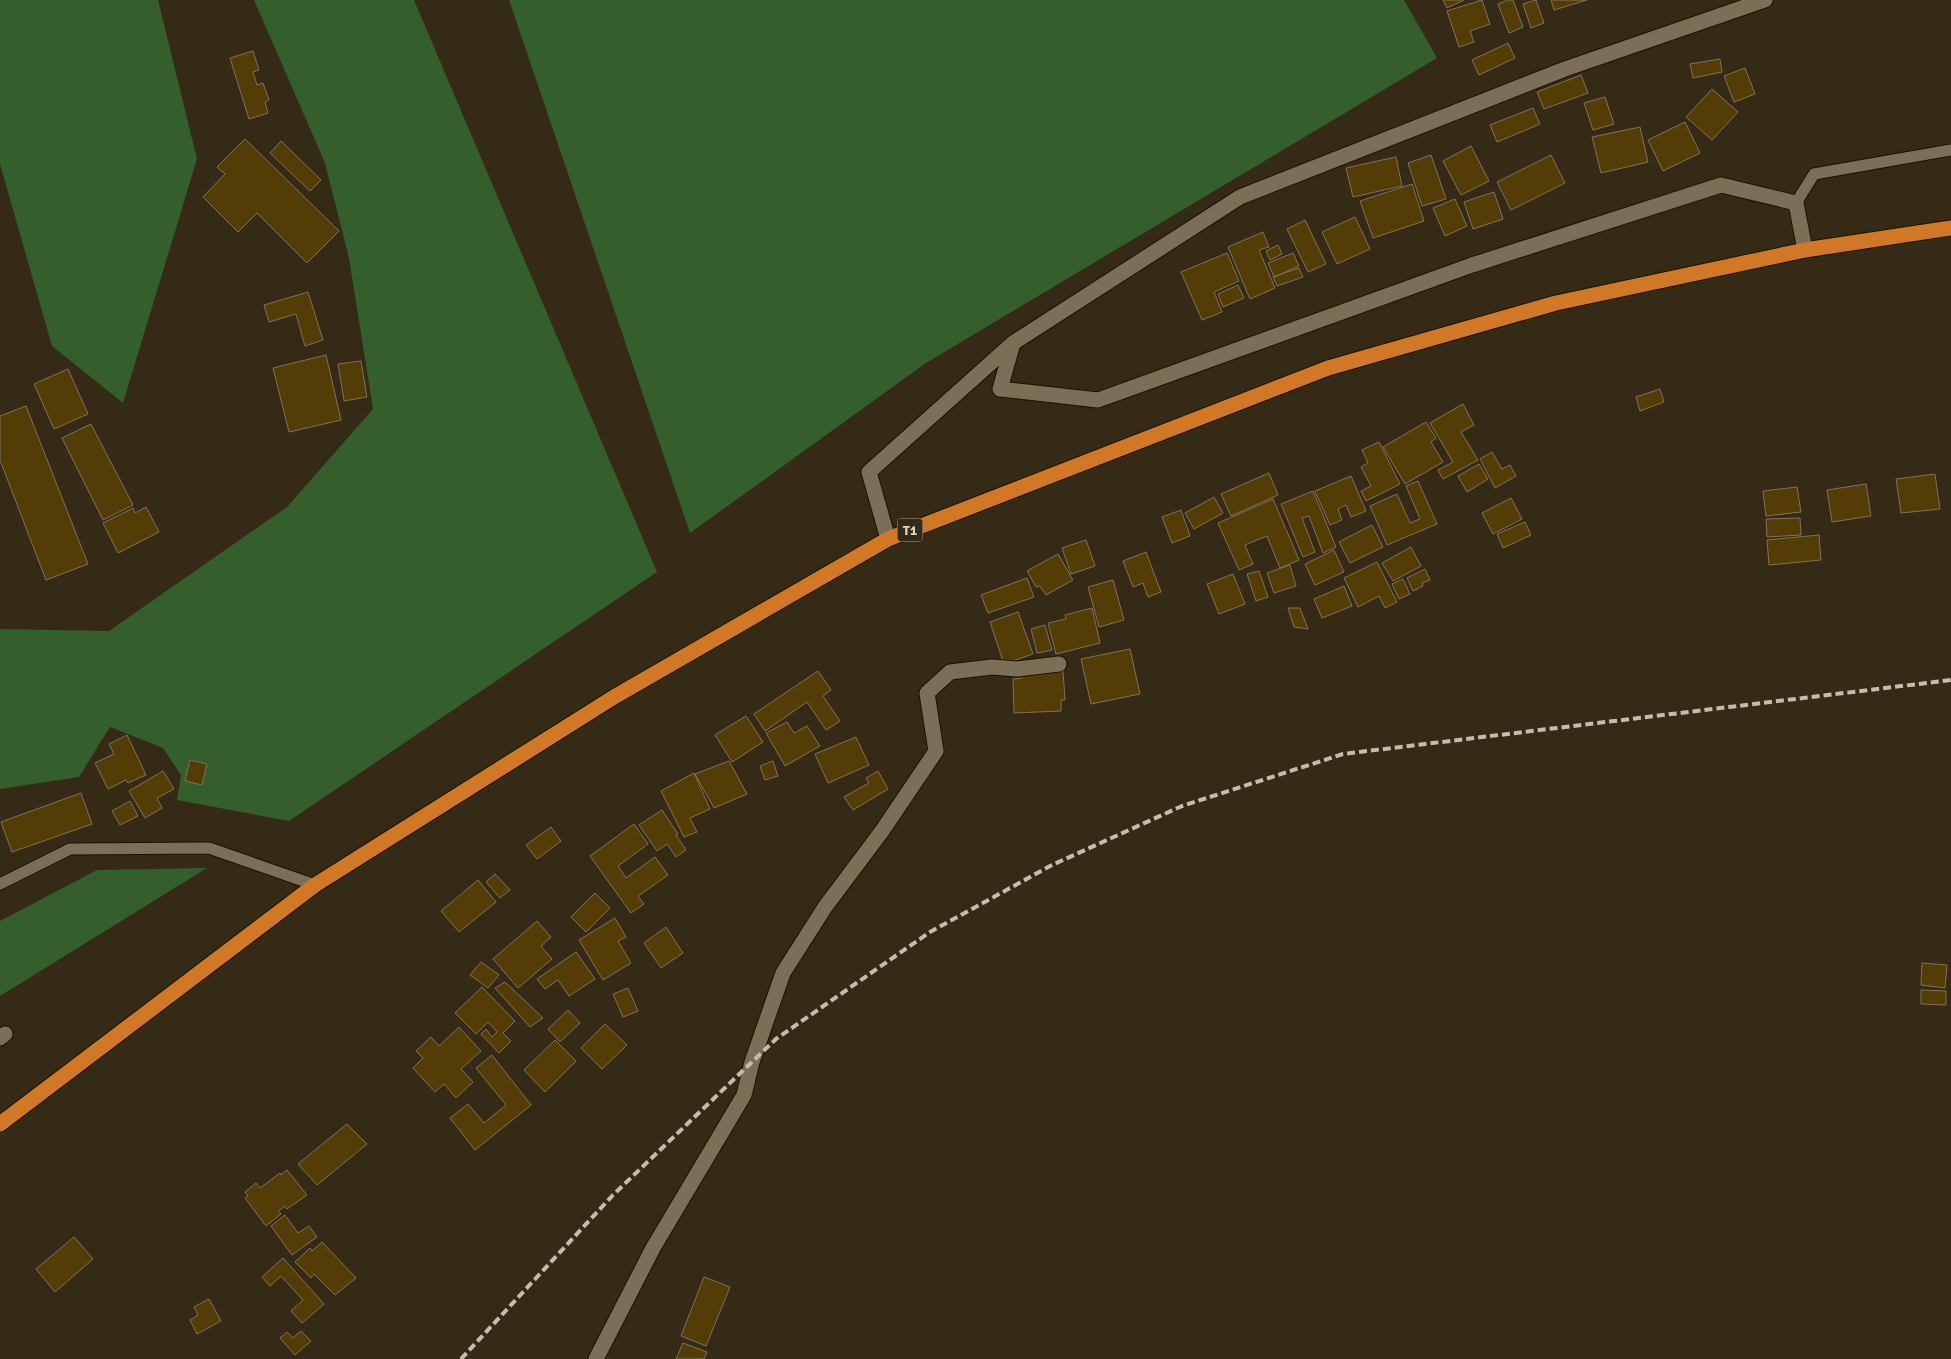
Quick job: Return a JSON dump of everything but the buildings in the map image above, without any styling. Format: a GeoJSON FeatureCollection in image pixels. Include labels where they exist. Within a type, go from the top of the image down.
{"type":"FeatureCollection","features":[{"type":"Feature","properties":{"kind":"highway","name":"T1"},"geometry":{"type":"LineString","coordinates":[[0,1124],[315,885],[614,697],[888,539],[1328,368],[1556,303],[1804,250],[1951,228]]}},
{"type":"Feature","properties":{"kind":"street"},"geometry":{"type":"LineString","coordinates":[[888,539],[869,472],[1013,343],[1240,197],[1566,69],[1765,0]]}},
{"type":"Feature","properties":{"kind":"street"},"geometry":{"type":"LineString","coordinates":[[1013,343],[1000,389],[1098,400],[1472,264],[1721,185],[1796,203],[1804,250]]}},
{"type":"Feature","properties":{"kind":"street"},"geometry":{"type":"LineString","coordinates":[[596,1359],[652,1248],[744,1095],[752,1062],[783,973],[825,907],[887,823],[936,751],[927,693],[950,672],[992,667],[1017,669],[1060,664]]}},
{"type":"Feature","properties":{"kind":"lane"},"geometry":{"type":"LineString","coordinates":[[1796,203],[1814,174],[1951,150]]}},
{"type":"Feature","properties":{"kind":"lane"},"geometry":{"type":"LineString","coordinates":[[0,884],[70,849],[209,848],[315,885]]}},
{"type":"Feature","properties":{"kind":"green space"},"geometry":{"type":"Polygon","coordinates":[[[0,0],[158,0],[197,159],[123,403],[52,346],[0,164],[0,0]]]}},
{"type":"Feature","properties":{"kind":"green space"},"geometry":{"type":"Polygon","coordinates":[[[254,0],[414,0],[657,572],[289,821],[177,800],[181,775],[163,748],[110,727],[79,777],[0,789],[0,629],[109,631],[287,507],[373,409],[349,258],[325,163],[254,0]]]}},
{"type":"Feature","properties":{"kind":"green space"},"geometry":{"type":"Polygon","coordinates":[[[509,0],[1404,0],[1437,58],[926,363],[690,533],[509,0]]]}},
{"type":"Feature","properties":{"kind":"green space"},"geometry":{"type":"Polygon","coordinates":[[[207,868],[0,996],[0,921],[97,870],[207,868]]]}},
{"type":"Feature","properties":{"kind":"railway"},"geometry":{"type":"LineString","coordinates":[[461,1359],[613,1195],[776,1039],[930,932],[1052,865],[1182,806],[1343,754],[1951,680]]}}]}
